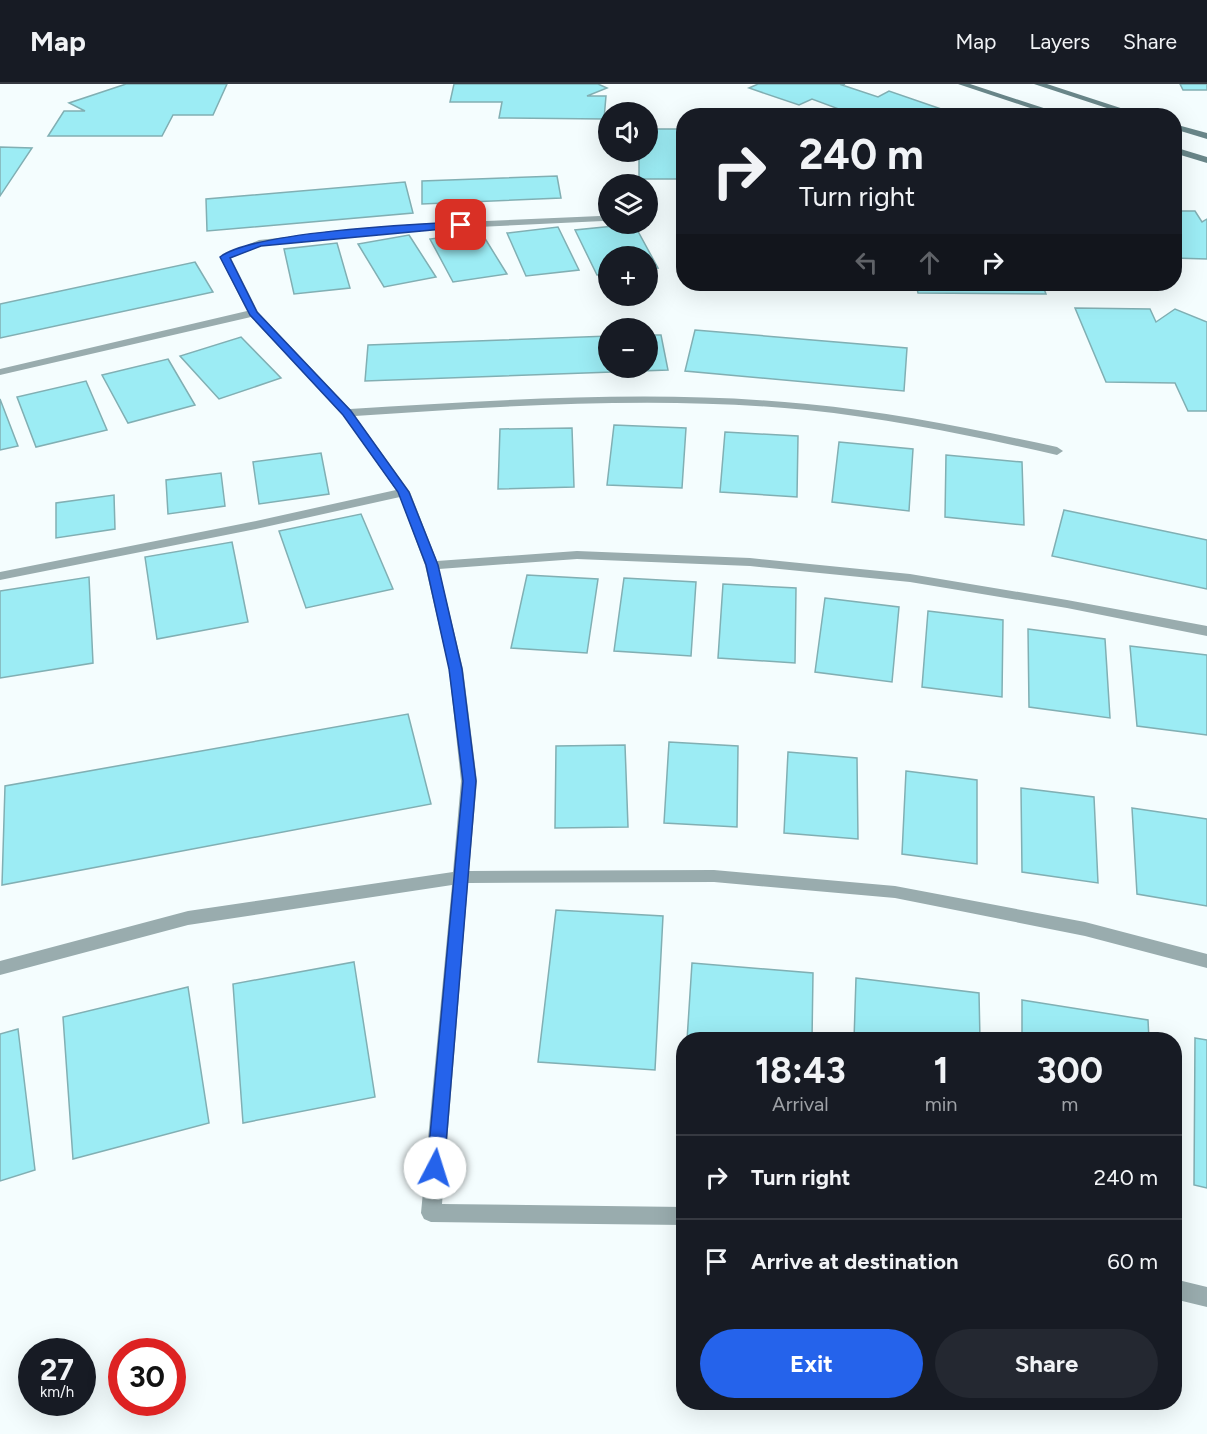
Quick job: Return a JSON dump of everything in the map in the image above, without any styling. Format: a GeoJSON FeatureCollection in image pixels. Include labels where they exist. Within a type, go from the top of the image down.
{"type":"FeatureCollection","features":[{"type":"Feature","properties":{"kind":"street"},"geometry":{"type":"LineString","coordinates":[[962,84],[1038,108]]}},
{"type":"Feature","properties":{"kind":"street"},"geometry":{"type":"LineString","coordinates":[[1038,84],[1115,108]]}},
{"type":"Feature","properties":{"kind":"street"},"geometry":{"type":"LineString","coordinates":[[1182,128],[1207,136]]}},
{"type":"Feature","properties":{"kind":"street"},"geometry":{"type":"LineString","coordinates":[[1182,152],[1207,160]]}},
{"type":"Feature","properties":{"kind":"street"},"geometry":{"type":"LineString","coordinates":[[598,219],[415,227],[259,243],[225,257],[253,313],[347,413],[404,492],[432,565],[456,669],[470,781],[431,1213],[676,1216]]}},
{"type":"Feature","properties":{"kind":"street"},"geometry":{"type":"LineString","coordinates":[[0,372],[253,313]]}},
{"type":"Feature","properties":{"kind":"street"},"geometry":{"type":"LineString","coordinates":[[347,413],[509,403],[636,400],[771,404],[933,424],[1057,451]]}},
{"type":"Feature","properties":{"kind":"street"},"geometry":{"type":"LineString","coordinates":[[0,576],[256,525],[404,492]]}},
{"type":"Feature","properties":{"kind":"street"},"geometry":{"type":"LineString","coordinates":[[432,565],[577,555],[750,562],[909,578],[1068,604],[1207,631]]}},
{"type":"Feature","properties":{"kind":"street"},"geometry":{"type":"LineString","coordinates":[[0,968],[188,918],[463,877],[714,876],[895,892],[1085,929],[1207,961]]}},
{"type":"Feature","properties":{"kind":"street"},"geometry":{"type":"LineString","coordinates":[[1182,1291],[1207,1297]]}},
{"type":"Feature","properties":{"kind":"building"},"geometry":{"type":"Polygon","coordinates":[[[126,84],[227,84],[213,115],[173,115],[162,136],[48,136],[64,111],[85,111],[69,103],[126,84]]]}},
{"type":"Feature","properties":{"kind":"building"},"geometry":{"type":"Polygon","coordinates":[[[454,84],[598,84],[607,88],[587,96],[606,96],[605,102],[598,102],[598,119],[499,118],[502,102],[450,102],[454,84]]]}},
{"type":"Feature","properties":{"kind":"building"},"geometry":{"type":"Polygon","coordinates":[[[758,84],[845,84],[842,85],[878,97],[889,91],[938,108],[836,108],[812,99],[799,105],[749,88],[758,84]]]}},
{"type":"Feature","properties":{"kind":"building"},"geometry":{"type":"Polygon","coordinates":[[[1180,84],[1207,84],[1207,90],[1183,90],[1180,84]]]}},
{"type":"Feature","properties":{"kind":"building"},"geometry":{"type":"Polygon","coordinates":[[[658,129],[676,129],[676,179],[658,179],[658,174],[639,174],[639,162],[658,162],[658,129]]]}},
{"type":"Feature","properties":{"kind":"building"},"geometry":{"type":"Polygon","coordinates":[[[0,147],[32,148],[0,196],[0,147]]]}},
{"type":"Feature","properties":{"kind":"building"},"geometry":{"type":"Polygon","coordinates":[[[557,176],[561,198],[422,204],[422,181],[557,176]]]}},
{"type":"Feature","properties":{"kind":"building"},"geometry":{"type":"Polygon","coordinates":[[[405,182],[413,213],[207,231],[206,199],[405,182]]]}},
{"type":"Feature","properties":{"kind":"building"},"geometry":{"type":"Polygon","coordinates":[[[1182,211],[1195,211],[1202,222],[1207,219],[1207,259],[1182,258],[1182,211]]]}},
{"type":"Feature","properties":{"kind":"building"},"geometry":{"type":"Polygon","coordinates":[[[558,227],[579,270],[526,276],[507,233],[558,227]]]}},
{"type":"Feature","properties":{"kind":"building"},"geometry":{"type":"Polygon","coordinates":[[[598,228],[598,234],[639,234],[646,246],[598,246],[597,275],[575,230],[598,228]]]}},
{"type":"Feature","properties":{"kind":"building"},"geometry":{"type":"Polygon","coordinates":[[[481,232],[507,274],[453,282],[430,239],[481,232]]]}},
{"type":"Feature","properties":{"kind":"building"},"geometry":{"type":"Polygon","coordinates":[[[409,235],[436,277],[384,287],[358,244],[409,235]]]}},
{"type":"Feature","properties":{"kind":"building"},"geometry":{"type":"Polygon","coordinates":[[[337,243],[350,288],[294,294],[284,249],[337,243]]]}},
{"type":"Feature","properties":{"kind":"building"},"geometry":{"type":"Polygon","coordinates":[[[195,262],[213,292],[0,338],[0,304],[195,262]]]}},
{"type":"Feature","properties":{"kind":"building"},"geometry":{"type":"Polygon","coordinates":[[[918,291],[1045,291],[1046,294],[918,293],[918,291]]]}},
{"type":"Feature","properties":{"kind":"building"},"geometry":{"type":"Polygon","coordinates":[[[1075,308],[1150,309],[1156,322],[1175,309],[1207,322],[1207,411],[1188,411],[1175,383],[1106,382],[1075,308]]]}},
{"type":"Feature","properties":{"kind":"building"},"geometry":{"type":"Polygon","coordinates":[[[695,330],[907,348],[904,391],[685,371],[695,330]]]}},
{"type":"Feature","properties":{"kind":"building"},"geometry":{"type":"Polygon","coordinates":[[[658,335],[661,335],[668,370],[658,370],[658,335]]]}},
{"type":"Feature","properties":{"kind":"building"},"geometry":{"type":"Polygon","coordinates":[[[598,336],[598,373],[365,381],[368,345],[598,336]]]}},
{"type":"Feature","properties":{"kind":"building"},"geometry":{"type":"Polygon","coordinates":[[[241,337],[281,378],[219,399],[180,356],[241,337]]]}},
{"type":"Feature","properties":{"kind":"building"},"geometry":{"type":"Polygon","coordinates":[[[168,359],[195,405],[128,423],[102,375],[168,359]]]}},
{"type":"Feature","properties":{"kind":"building"},"geometry":{"type":"Polygon","coordinates":[[[86,381],[107,430],[36,447],[17,397],[86,381]]]}},
{"type":"Feature","properties":{"kind":"building"},"geometry":{"type":"Polygon","coordinates":[[[0,399],[18,446],[0,450],[0,399]]]}},
{"type":"Feature","properties":{"kind":"building"},"geometry":{"type":"Polygon","coordinates":[[[614,425],[686,428],[682,488],[607,485],[614,425]]]}},
{"type":"Feature","properties":{"kind":"building"},"geometry":{"type":"Polygon","coordinates":[[[572,428],[574,487],[498,489],[500,429],[572,428]]]}},
{"type":"Feature","properties":{"kind":"building"},"geometry":{"type":"Polygon","coordinates":[[[725,432],[798,436],[797,497],[720,492],[725,432]]]}},
{"type":"Feature","properties":{"kind":"building"},"geometry":{"type":"Polygon","coordinates":[[[839,442],[913,449],[909,511],[832,502],[839,442]]]}},
{"type":"Feature","properties":{"kind":"building"},"geometry":{"type":"Polygon","coordinates":[[[321,453],[329,494],[259,504],[253,462],[321,453]]]}},
{"type":"Feature","properties":{"kind":"building"},"geometry":{"type":"Polygon","coordinates":[[[946,455],[1022,462],[1024,525],[945,517],[946,455]]]}},
{"type":"Feature","properties":{"kind":"building"},"geometry":{"type":"Polygon","coordinates":[[[221,473],[225,506],[168,514],[166,480],[221,473]]]}},
{"type":"Feature","properties":{"kind":"building"},"geometry":{"type":"Polygon","coordinates":[[[114,495],[115,529],[56,538],[56,503],[114,495]]]}},
{"type":"Feature","properties":{"kind":"building"},"geometry":{"type":"Polygon","coordinates":[[[1064,510],[1207,540],[1207,589],[1052,556],[1064,510]]]}},
{"type":"Feature","properties":{"kind":"building"},"geometry":{"type":"Polygon","coordinates":[[[361,514],[393,589],[306,608],[279,531],[361,514]]]}},
{"type":"Feature","properties":{"kind":"building"},"geometry":{"type":"Polygon","coordinates":[[[232,542],[248,622],[157,639],[145,557],[232,542]]]}},
{"type":"Feature","properties":{"kind":"building"},"geometry":{"type":"Polygon","coordinates":[[[527,575],[598,579],[587,653],[511,648],[527,575]]]}},
{"type":"Feature","properties":{"kind":"building"},"geometry":{"type":"Polygon","coordinates":[[[89,577],[93,663],[0,678],[0,591],[89,577]]]}},
{"type":"Feature","properties":{"kind":"building"},"geometry":{"type":"Polygon","coordinates":[[[624,578],[696,582],[691,656],[614,651],[624,578]]]}},
{"type":"Feature","properties":{"kind":"building"},"geometry":{"type":"Polygon","coordinates":[[[723,584],[796,588],[795,663],[718,658],[723,584]]]}},
{"type":"Feature","properties":{"kind":"building"},"geometry":{"type":"Polygon","coordinates":[[[825,598],[899,607],[892,682],[815,672],[825,598]]]}},
{"type":"Feature","properties":{"kind":"building"},"geometry":{"type":"Polygon","coordinates":[[[928,611],[1003,620],[1002,697],[922,687],[928,611]]]}},
{"type":"Feature","properties":{"kind":"building"},"geometry":{"type":"Polygon","coordinates":[[[1028,629],[1105,639],[1110,718],[1029,707],[1028,629]]]}},
{"type":"Feature","properties":{"kind":"building"},"geometry":{"type":"Polygon","coordinates":[[[1130,646],[1207,655],[1207,735],[1137,726],[1130,646]]]}},
{"type":"Feature","properties":{"kind":"building"},"geometry":{"type":"Polygon","coordinates":[[[408,714],[431,804],[2,885],[5,786],[408,714]]]}},
{"type":"Feature","properties":{"kind":"building"},"geometry":{"type":"Polygon","coordinates":[[[669,742],[738,746],[737,827],[664,823],[669,742]]]}},
{"type":"Feature","properties":{"kind":"building"},"geometry":{"type":"Polygon","coordinates":[[[625,745],[628,827],[555,828],[556,746],[625,745]]]}},
{"type":"Feature","properties":{"kind":"building"},"geometry":{"type":"Polygon","coordinates":[[[788,752],[857,758],[858,839],[784,833],[788,752]]]}},
{"type":"Feature","properties":{"kind":"building"},"geometry":{"type":"Polygon","coordinates":[[[906,771],[977,780],[977,864],[902,854],[906,771]]]}},
{"type":"Feature","properties":{"kind":"building"},"geometry":{"type":"Polygon","coordinates":[[[1021,788],[1094,797],[1098,883],[1022,872],[1021,788]]]}},
{"type":"Feature","properties":{"kind":"building"},"geometry":{"type":"Polygon","coordinates":[[[1132,808],[1207,819],[1207,906],[1137,894],[1132,808]]]}},
{"type":"Feature","properties":{"kind":"building"},"geometry":{"type":"Polygon","coordinates":[[[556,910],[663,916],[655,1070],[538,1062],[556,910]]]}},
{"type":"Feature","properties":{"kind":"building"},"geometry":{"type":"Polygon","coordinates":[[[354,962],[375,1097],[243,1123],[233,984],[354,962]]]}},
{"type":"Feature","properties":{"kind":"building"},"geometry":{"type":"Polygon","coordinates":[[[692,963],[813,973],[812,1032],[688,1032],[692,963]]]}},
{"type":"Feature","properties":{"kind":"building"},"geometry":{"type":"Polygon","coordinates":[[[856,978],[979,993],[980,1032],[854,1032],[856,978]]]}},
{"type":"Feature","properties":{"kind":"building"},"geometry":{"type":"Polygon","coordinates":[[[188,987],[209,1123],[73,1159],[63,1017],[188,987]]]}},
{"type":"Feature","properties":{"kind":"building"},"geometry":{"type":"Polygon","coordinates":[[[1022,1000],[1148,1020],[1149,1032],[1022,1032],[1022,1000]]]}},
{"type":"Feature","properties":{"kind":"building"},"geometry":{"type":"Polygon","coordinates":[[[18,1029],[35,1170],[0,1181],[0,1034],[18,1029]]]}},
{"type":"Feature","properties":{"kind":"building"},"geometry":{"type":"Polygon","coordinates":[[[1195,1038],[1207,1040],[1207,1188],[1194,1185],[1195,1038]]]}},
{"type":"Feature","properties":{"kind":"route"},"geometry":{"type":"LineString","coordinates":[[435,1168],[470,781],[456,669],[432,565],[404,492],[347,413],[253,313],[225,257],[259,243],[415,227],[461,225]]}}]}
